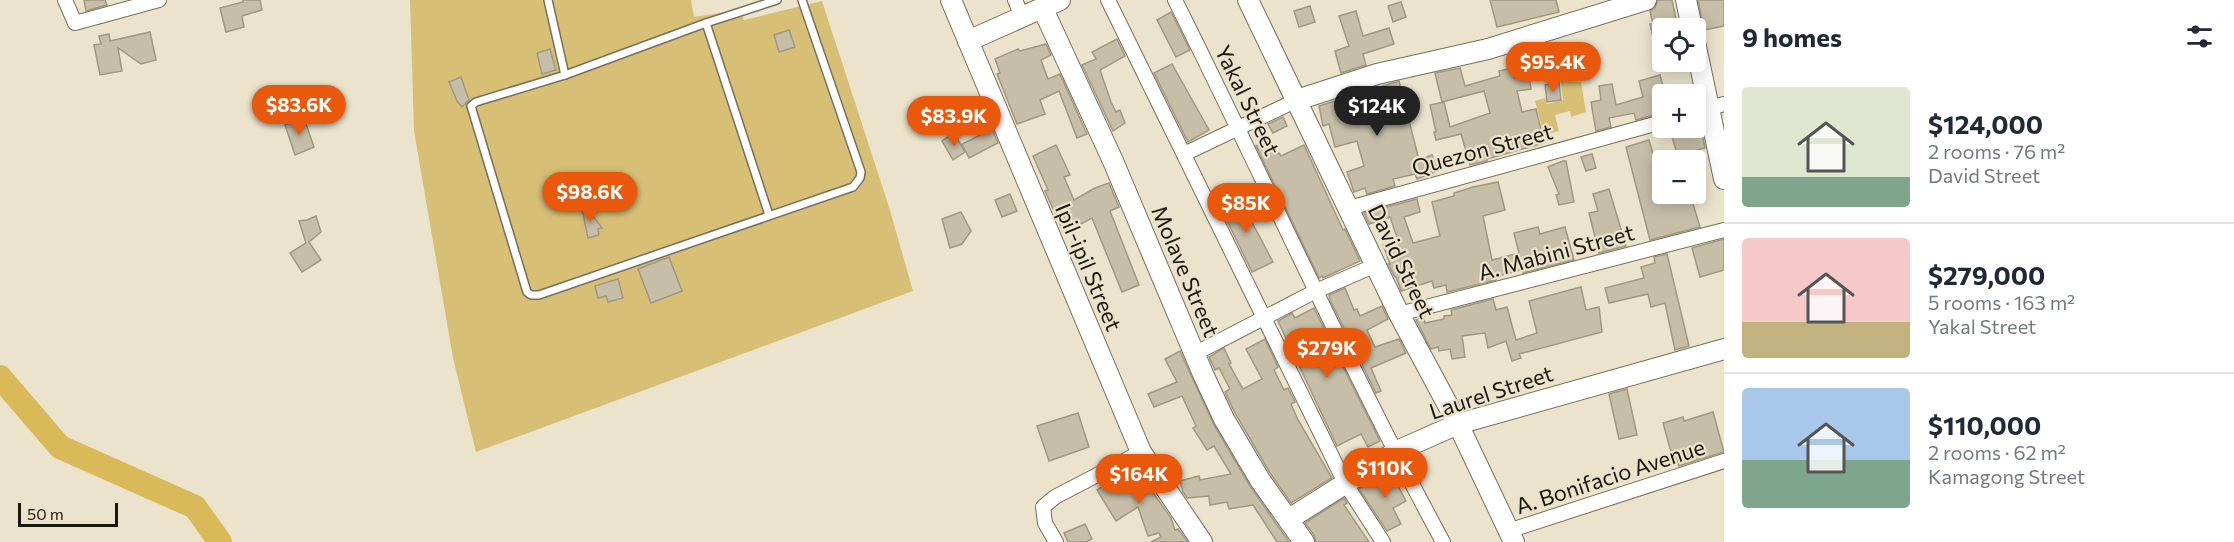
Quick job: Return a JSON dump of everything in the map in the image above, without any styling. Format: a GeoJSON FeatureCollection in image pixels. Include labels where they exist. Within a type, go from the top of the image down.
{"type":"FeatureCollection","features":[{"type":"Feature","properties":{"kind":"street"},"geometry":{"type":"LineString","coordinates":[[65,0],[75,23],[159,0]]}},
{"type":"Feature","properties":{"kind":"street","name":"Ipil-ipil Street"},"geometry":{"type":"LineString","coordinates":[[951,0],[1142,452],[1202,542]]}},
{"type":"Feature","properties":{"kind":"street"},"geometry":{"type":"LineString","coordinates":[[1108,0],[1345,483],[1383,542]]}},
{"type":"Feature","properties":{"kind":"street","name":"Yakal Street"},"geometry":{"type":"LineString","coordinates":[[1175,0],[1316,291],[1443,542]]}},
{"type":"Feature","properties":{"kind":"street","name":"David Street"},"geometry":{"type":"LineString","coordinates":[[1248,0],[1399,314],[1458,424],[1511,536]]}},
{"type":"Feature","properties":{"kind":"street"},"geometry":{"type":"LineString","coordinates":[[1184,154],[1297,100],[1377,74],[1488,49],[1646,0]]}},
{"type":"Feature","properties":{"kind":"street"},"geometry":{"type":"LineString","coordinates":[[1686,0],[1690,18]]}},
{"type":"Feature","properties":{"kind":"street"},"geometry":{"type":"LineString","coordinates":[[968,41],[1019,8],[1052,5]]}},
{"type":"Feature","properties":{"kind":"street","name":"Molave Street"},"geometry":{"type":"LineString","coordinates":[[1052,5],[1113,161],[1224,419],[1260,480],[1304,542]]}},
{"type":"Feature","properties":{"kind":"street"},"geometry":{"type":"LineString","coordinates":[[1702,72],[1724,179]]}},
{"type":"Feature","properties":{"kind":"street","name":"Quezon Street"},"geometry":{"type":"LineString","coordinates":[[1349,208],[1652,125]]}},
{"type":"Feature","properties":{"kind":"street","name":"A. Mabini Street"},"geometry":{"type":"LineString","coordinates":[[1399,314],[1724,230]]}},
{"type":"Feature","properties":{"kind":"street"},"geometry":{"type":"LineString","coordinates":[[1196,353],[1316,291],[1376,265]]}},
{"type":"Feature","properties":{"kind":"street","name":"Laurel Street"},"geometry":{"type":"LineString","coordinates":[[1289,519],[1397,451],[1458,424],[1724,349]]}},
{"type":"Feature","properties":{"kind":"street"},"geometry":{"type":"LineString","coordinates":[[1056,542],[1045,523],[1043,507],[1055,497],[1142,452]]}},
{"type":"Feature","properties":{"kind":"street","name":"A. Bonifacio Avenue"},"geometry":{"type":"LineString","coordinates":[[1511,536],[1724,460]]}},
{"type":"Feature","properties":{"kind":"lane"},"geometry":{"type":"LineString","coordinates":[[548,0],[566,75]]}},
{"type":"Feature","properties":{"kind":"lane"},"geometry":{"type":"LineString","coordinates":[[777,0],[706,23],[566,75],[476,102],[471,106],[527,292],[531,296],[853,187],[860,178],[861,172],[802,0]]}},
{"type":"Feature","properties":{"kind":"lane"},"geometry":{"type":"LineString","coordinates":[[706,23],[769,215]]}},
{"type":"Feature","properties":{"kind":"shaded area"},"geometry":{"type":"Polygon","coordinates":[[[410,0],[691,0],[694,17],[740,10],[744,20],[822,1],[889,207],[913,291],[476,452],[453,358],[414,131],[410,0]]]}},
{"type":"Feature","properties":{"kind":"shaded area"},"geometry":{"type":"Polygon","coordinates":[[[1561,81],[1581,82],[1586,112],[1571,117],[1570,111],[1555,115],[1559,131],[1544,135],[1535,101],[1545,98],[1547,104],[1563,100],[1561,81]]]}},
{"type":"Feature","properties":{"kind":"building"},"geometry":{"type":"Polygon","coordinates":[[[84,0],[105,0],[107,5],[86,11],[84,0]]]}},
{"type":"Feature","properties":{"kind":"building"},"geometry":{"type":"Polygon","coordinates":[[[243,0],[260,0],[262,10],[242,16],[244,27],[226,32],[220,8],[243,2],[243,0]]]}},
{"type":"Feature","properties":{"kind":"building"},"geometry":{"type":"Polygon","coordinates":[[[1490,0],[1556,0],[1559,12],[1497,27],[1490,0]]]}},
{"type":"Feature","properties":{"kind":"building"},"geometry":{"type":"Polygon","coordinates":[[[1658,0],[1672,0],[1676,18],[1652,20],[1650,11],[1655,8],[1658,0]]]}},
{"type":"Feature","properties":{"kind":"building"},"geometry":{"type":"Polygon","coordinates":[[[1698,0],[1724,0],[1724,26],[1706,30],[1706,18],[1702,18],[1698,0]]]}},
{"type":"Feature","properties":{"kind":"building"},"geometry":{"type":"Polygon","coordinates":[[[1401,2],[1406,17],[1393,22],[1388,6],[1401,2]]]}},
{"type":"Feature","properties":{"kind":"building"},"geometry":{"type":"Polygon","coordinates":[[[1310,6],[1315,22],[1299,27],[1294,11],[1310,6]]]}},
{"type":"Feature","properties":{"kind":"building"},"geometry":{"type":"Polygon","coordinates":[[[1356,11],[1363,36],[1389,28],[1394,44],[1363,54],[1366,65],[1341,73],[1335,51],[1349,46],[1339,16],[1356,11]]]}},
{"type":"Feature","properties":{"kind":"building"},"geometry":{"type":"Polygon","coordinates":[[[1171,12],[1190,50],[1176,57],[1157,20],[1171,12]]]}},
{"type":"Feature","properties":{"kind":"building"},"geometry":{"type":"Polygon","coordinates":[[[789,30],[795,47],[779,52],[774,35],[789,30]]]}},
{"type":"Feature","properties":{"kind":"building"},"geometry":{"type":"Polygon","coordinates":[[[150,32],[156,60],[141,64],[118,48],[122,71],[100,75],[94,45],[101,44],[99,36],[109,34],[110,41],[150,32]]]}},
{"type":"Feature","properties":{"kind":"building"},"geometry":{"type":"Polygon","coordinates":[[[1117,39],[1125,56],[1100,70],[1111,102],[1116,112],[1120,110],[1125,123],[1113,131],[1082,65],[1096,59],[1092,52],[1117,39]]]}},
{"type":"Feature","properties":{"kind":"building"},"geometry":{"type":"Polygon","coordinates":[[[1046,44],[1051,55],[1041,60],[1048,79],[1060,74],[1087,134],[1077,138],[1059,91],[1040,100],[1045,114],[1017,124],[997,74],[1000,73],[995,59],[1018,49],[1020,51],[1046,44]]]}},
{"type":"Feature","properties":{"kind":"building"},"geometry":{"type":"Polygon","coordinates":[[[550,49],[556,70],[542,74],[537,53],[550,49]]]}},
{"type":"Feature","properties":{"kind":"building"},"geometry":{"type":"Polygon","coordinates":[[[1172,64],[1209,130],[1188,142],[1154,73],[1172,64]]]}},
{"type":"Feature","properties":{"kind":"building"},"geometry":{"type":"Polygon","coordinates":[[[1460,68],[1465,86],[1500,76],[1499,71],[1512,68],[1514,78],[1529,76],[1531,89],[1517,91],[1522,112],[1536,109],[1544,143],[1470,165],[1461,134],[1436,140],[1430,105],[1444,102],[1450,127],[1490,113],[1484,91],[1442,102],[1435,73],[1460,68]]]}},
{"type":"Feature","properties":{"kind":"building"},"geometry":{"type":"Polygon","coordinates":[[[1660,75],[1662,84],[1652,84],[1652,116],[1636,120],[1634,113],[1609,118],[1611,127],[1596,131],[1591,102],[1601,100],[1599,86],[1612,84],[1616,105],[1643,97],[1639,81],[1660,75]]]}},
{"type":"Feature","properties":{"kind":"building"},"geometry":{"type":"Polygon","coordinates":[[[461,77],[469,100],[462,107],[449,82],[461,77]]]}},
{"type":"Feature","properties":{"kind":"building"},"geometry":{"type":"Polygon","coordinates":[[[1399,81],[1419,160],[1432,155],[1438,171],[1417,179],[1415,174],[1393,179],[1395,186],[1367,194],[1365,188],[1354,192],[1347,172],[1364,166],[1357,141],[1335,147],[1329,124],[1323,126],[1319,106],[1399,81]]]}},
{"type":"Feature","properties":{"kind":"building"},"geometry":{"type":"Polygon","coordinates":[[[1559,83],[1561,100],[1547,102],[1545,85],[1559,83]]]}},
{"type":"Feature","properties":{"kind":"building"},"geometry":{"type":"Polygon","coordinates":[[[1283,117],[1287,126],[1273,133],[1268,124],[1283,117]]]}},
{"type":"Feature","properties":{"kind":"building"},"geometry":{"type":"Polygon","coordinates":[[[304,118],[314,147],[295,155],[285,125],[304,118]]]}},
{"type":"Feature","properties":{"kind":"building"},"geometry":{"type":"Polygon","coordinates":[[[992,129],[998,143],[969,158],[962,144],[992,129]]]}},
{"type":"Feature","properties":{"kind":"building"},"geometry":{"type":"Polygon","coordinates":[[[954,133],[965,152],[953,160],[942,141],[954,133]]]}},
{"type":"Feature","properties":{"kind":"building"},"geometry":{"type":"Polygon","coordinates":[[[1672,138],[1703,138],[1705,148],[1676,150],[1672,138]]]}},
{"type":"Feature","properties":{"kind":"building"},"geometry":{"type":"Polygon","coordinates":[[[1271,140],[1277,154],[1281,156],[1304,145],[1343,230],[1345,229],[1360,261],[1319,278],[1256,146],[1271,140]]]}},
{"type":"Feature","properties":{"kind":"building"},"geometry":{"type":"Polygon","coordinates":[[[1649,140],[1652,150],[1652,204],[1693,204],[1700,227],[1650,240],[1626,147],[1649,140]]]}},
{"type":"Feature","properties":{"kind":"building"},"geometry":{"type":"Polygon","coordinates":[[[1056,145],[1070,175],[1064,177],[1074,200],[1109,183],[1119,207],[1110,211],[1139,285],[1122,292],[1092,218],[1064,233],[1045,191],[1048,190],[1033,156],[1056,145]]]}},
{"type":"Feature","properties":{"kind":"building"},"geometry":{"type":"Polygon","coordinates":[[[1592,154],[1596,168],[1586,171],[1581,157],[1592,154]]]}},
{"type":"Feature","properties":{"kind":"building"},"geometry":{"type":"Polygon","coordinates":[[[1566,161],[1574,202],[1559,205],[1556,195],[1559,194],[1548,167],[1566,161]]]}},
{"type":"Feature","properties":{"kind":"building"},"geometry":{"type":"Polygon","coordinates":[[[1498,182],[1505,210],[1483,216],[1492,260],[1519,253],[1514,233],[1538,227],[1540,234],[1565,227],[1574,260],[1523,273],[1523,269],[1495,277],[1496,280],[1447,292],[1446,285],[1434,288],[1432,281],[1401,291],[1388,264],[1390,264],[1383,245],[1398,240],[1390,217],[1369,224],[1364,213],[1417,199],[1420,212],[1404,217],[1413,243],[1440,236],[1432,202],[1454,196],[1454,193],[1473,187],[1498,182]]]}},
{"type":"Feature","properties":{"kind":"building"},"geometry":{"type":"Polygon","coordinates":[[[1609,189],[1626,246],[1599,253],[1589,213],[1598,211],[1593,194],[1609,189]]]}},
{"type":"Feature","properties":{"kind":"building"},"geometry":{"type":"Polygon","coordinates":[[[1010,194],[1017,211],[1002,217],[995,200],[1010,194]]]}},
{"type":"Feature","properties":{"kind":"building"},"geometry":{"type":"Polygon","coordinates":[[[1237,194],[1273,262],[1252,272],[1219,204],[1237,194]]]}},
{"type":"Feature","properties":{"kind":"building"},"geometry":{"type":"Polygon","coordinates":[[[580,199],[602,228],[598,229],[599,235],[588,238],[580,199]]]}},
{"type":"Feature","properties":{"kind":"building"},"geometry":{"type":"Polygon","coordinates":[[[961,212],[971,231],[962,244],[950,248],[942,219],[961,212]]]}},
{"type":"Feature","properties":{"kind":"building"},"geometry":{"type":"Polygon","coordinates":[[[316,216],[321,232],[309,242],[321,260],[302,272],[290,253],[306,243],[299,221],[316,216]]]}},
{"type":"Feature","properties":{"kind":"building"},"geometry":{"type":"Polygon","coordinates":[[[1724,239],[1724,270],[1700,277],[1692,248],[1724,239]]]}},
{"type":"Feature","properties":{"kind":"building"},"geometry":{"type":"Polygon","coordinates":[[[1667,254],[1689,346],[1675,350],[1665,303],[1651,307],[1648,294],[1609,303],[1605,288],[1644,278],[1641,267],[1655,263],[1654,257],[1667,254]]]}},
{"type":"Feature","properties":{"kind":"building"},"geometry":{"type":"Polygon","coordinates":[[[669,257],[682,291],[651,303],[638,269],[669,257]]]}},
{"type":"Feature","properties":{"kind":"building"},"geometry":{"type":"Polygon","coordinates":[[[618,279],[623,298],[608,302],[606,296],[598,298],[595,286],[618,279]]]}},
{"type":"Feature","properties":{"kind":"building"},"geometry":{"type":"Polygon","coordinates":[[[1581,287],[1586,310],[1599,307],[1602,332],[1519,354],[1521,358],[1512,361],[1506,341],[1488,348],[1485,333],[1462,336],[1465,357],[1452,359],[1450,349],[1439,351],[1438,347],[1431,349],[1416,320],[1424,317],[1425,323],[1444,319],[1444,316],[1452,315],[1451,310],[1493,299],[1496,310],[1507,307],[1516,340],[1537,333],[1529,301],[1581,287]]]}},
{"type":"Feature","properties":{"kind":"building"},"geometry":{"type":"Polygon","coordinates":[[[1345,288],[1354,310],[1357,309],[1360,316],[1382,306],[1388,319],[1367,330],[1375,347],[1399,339],[1406,353],[1371,368],[1381,391],[1376,393],[1330,300],[1329,295],[1345,288]]]}},
{"type":"Feature","properties":{"kind":"building"},"geometry":{"type":"Polygon","coordinates":[[[1314,308],[1380,441],[1368,447],[1361,434],[1337,446],[1278,321],[1292,313],[1295,318],[1314,308]]]}},
{"type":"Feature","properties":{"kind":"building"},"geometry":{"type":"Polygon","coordinates":[[[1265,339],[1278,367],[1274,370],[1284,390],[1288,388],[1295,402],[1291,404],[1298,420],[1332,478],[1291,503],[1270,473],[1235,413],[1225,392],[1230,389],[1219,368],[1215,370],[1209,357],[1224,348],[1231,363],[1229,364],[1243,389],[1262,379],[1246,349],[1265,339]]]}},
{"type":"Feature","properties":{"kind":"building"},"geometry":{"type":"Polygon","coordinates":[[[1180,351],[1214,425],[1250,486],[1289,542],[1277,542],[1253,505],[1229,509],[1227,502],[1210,505],[1209,496],[1187,498],[1183,492],[1180,481],[1199,476],[1200,480],[1231,474],[1214,446],[1207,450],[1193,428],[1196,426],[1182,396],[1154,407],[1148,394],[1177,382],[1165,359],[1180,351]]]}},
{"type":"Feature","properties":{"kind":"building"},"geometry":{"type":"Polygon","coordinates":[[[1627,389],[1637,435],[1619,439],[1609,394],[1627,389]]]}},
{"type":"Feature","properties":{"kind":"building"},"geometry":{"type":"Polygon","coordinates":[[[1713,412],[1724,452],[1679,466],[1674,451],[1671,452],[1663,423],[1683,417],[1684,421],[1713,412]]]}},
{"type":"Feature","properties":{"kind":"building"},"geometry":{"type":"Polygon","coordinates":[[[1078,413],[1089,447],[1049,461],[1037,426],[1078,413]]]}},
{"type":"Feature","properties":{"kind":"building"},"geometry":{"type":"Polygon","coordinates":[[[1134,466],[1171,518],[1175,530],[1178,529],[1188,542],[1151,542],[1161,537],[1159,533],[1148,536],[1138,507],[1116,521],[1097,490],[1134,466]]]}},
{"type":"Feature","properties":{"kind":"building"},"geometry":{"type":"Polygon","coordinates":[[[1395,471],[1402,484],[1398,486],[1406,501],[1393,508],[1401,524],[1387,531],[1359,489],[1395,471]]]}},
{"type":"Feature","properties":{"kind":"building"},"geometry":{"type":"Polygon","coordinates":[[[1344,498],[1347,503],[1344,505],[1369,542],[1316,542],[1305,523],[1344,498]]]}},
{"type":"Feature","properties":{"kind":"building"},"geometry":{"type":"Polygon","coordinates":[[[1085,524],[1092,539],[1086,542],[1068,542],[1064,533],[1085,524]]]}},
{"type":"Feature","properties":{"kind":"waterway"},"geometry":{"type":"LineString","coordinates":[[0,377],[60,447],[195,507],[220,542]]}}]}
